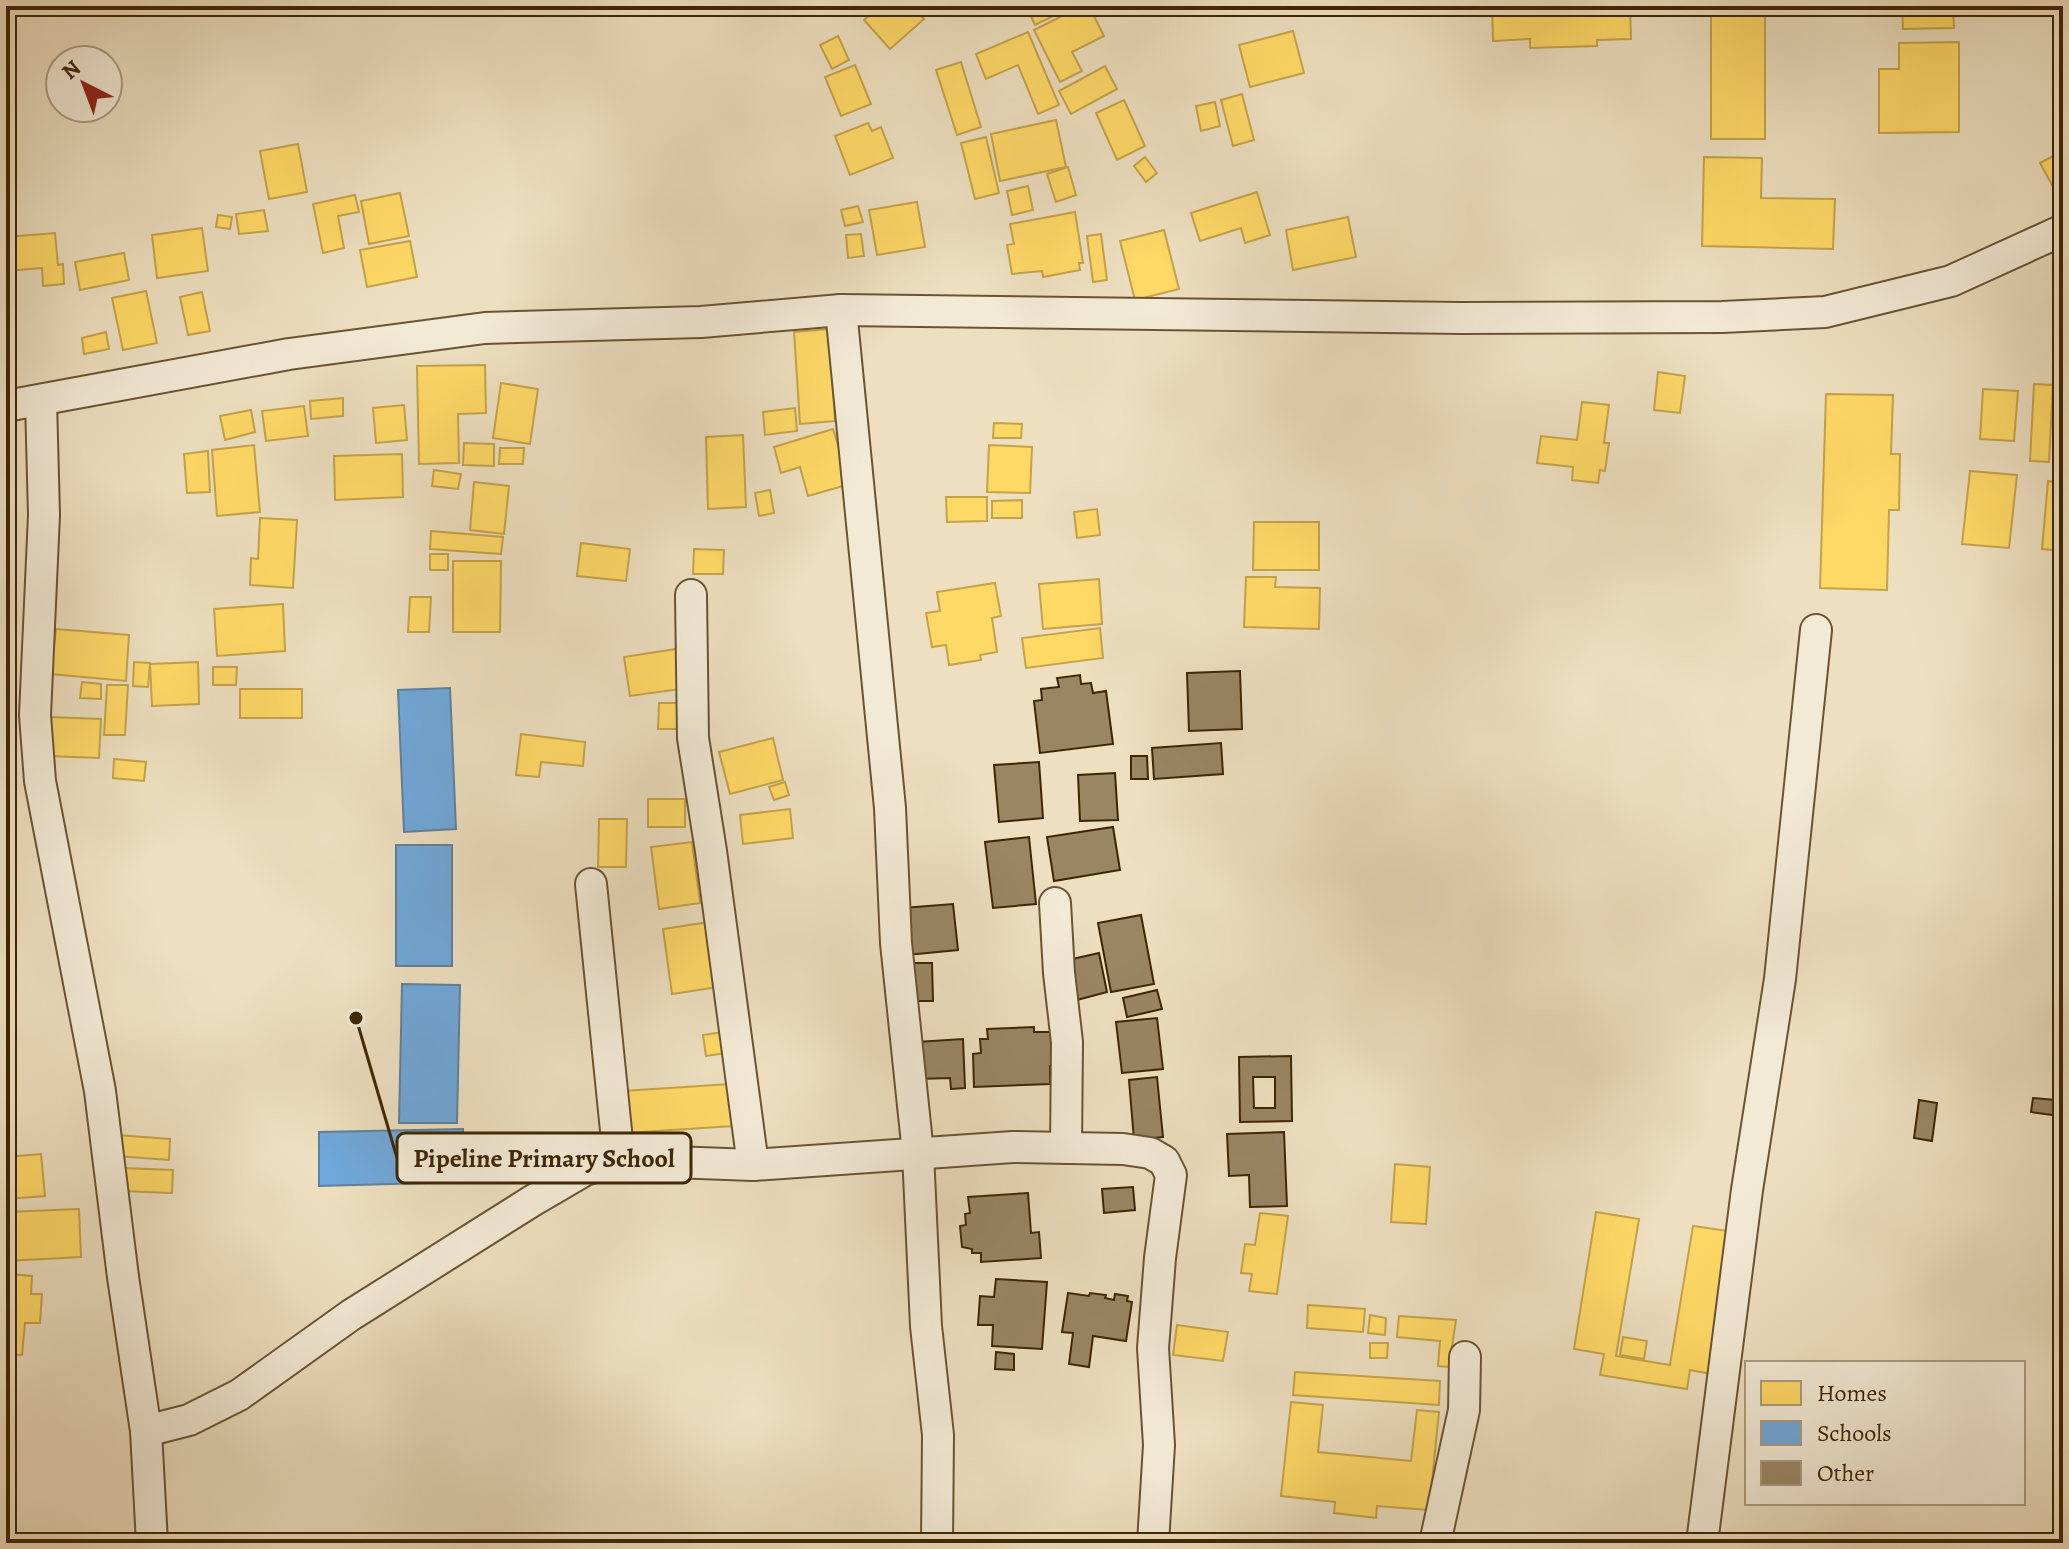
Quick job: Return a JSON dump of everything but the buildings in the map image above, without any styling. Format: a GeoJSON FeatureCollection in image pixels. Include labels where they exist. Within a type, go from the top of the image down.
{"type":"FeatureCollection","features":[{"type":"Feature","properties":{"kind":"street"},"geometry":{"type":"LineString","coordinates":[[6,406],[289,354],[485,328],[701,322],[841,310],[1461,318],[1722,317],[1825,312],[1951,281],[2063,230]]}},
{"type":"Feature","properties":{"kind":"street"},"geometry":{"type":"LineString","coordinates":[[841,310],[889,793],[896,943],[918,1153],[926,1326],[938,1435],[937,1543]]}},
{"type":"Feature","properties":{"kind":"street"},"geometry":{"type":"LineString","coordinates":[[41,401],[44,515],[35,715],[40,781],[100,1091],[146,1431],[152,1543]]}},
{"type":"Feature","properties":{"kind":"street"},"geometry":{"type":"LineString","coordinates":[[691,595],[693,738],[715,877],[753,1165]]}},
{"type":"Feature","properties":{"kind":"street"},"geometry":{"type":"LineString","coordinates":[[1702,1543],[1747,1190],[1780,979],[1816,630]]}},
{"type":"Feature","properties":{"kind":"street"},"geometry":{"type":"LineString","coordinates":[[591,884],[619,1160]]}},
{"type":"Feature","properties":{"kind":"street"},"geometry":{"type":"LineString","coordinates":[[1055,903],[1067,1042],[1066,1148]]}},
{"type":"Feature","properties":{"kind":"street"},"geometry":{"type":"LineString","coordinates":[[146,1431],[189,1420],[239,1395],[351,1315],[521,1208],[585,1170],[619,1160],[753,1165],[1013,1147],[1123,1149],[1150,1153],[1164,1161],[1171,1175],[1153,1348],[1159,1445],[1153,1543]]}},
{"type":"Feature","properties":{"kind":"street"},"geometry":{"type":"LineString","coordinates":[[1435,1543],[1464,1410],[1465,1357]]}},
{"type":"Feature","properties":{"kind":"place","name":"Pipeline Primary School"},"geometry":{"type":"Point","coordinates":[356,1018]}}]}
